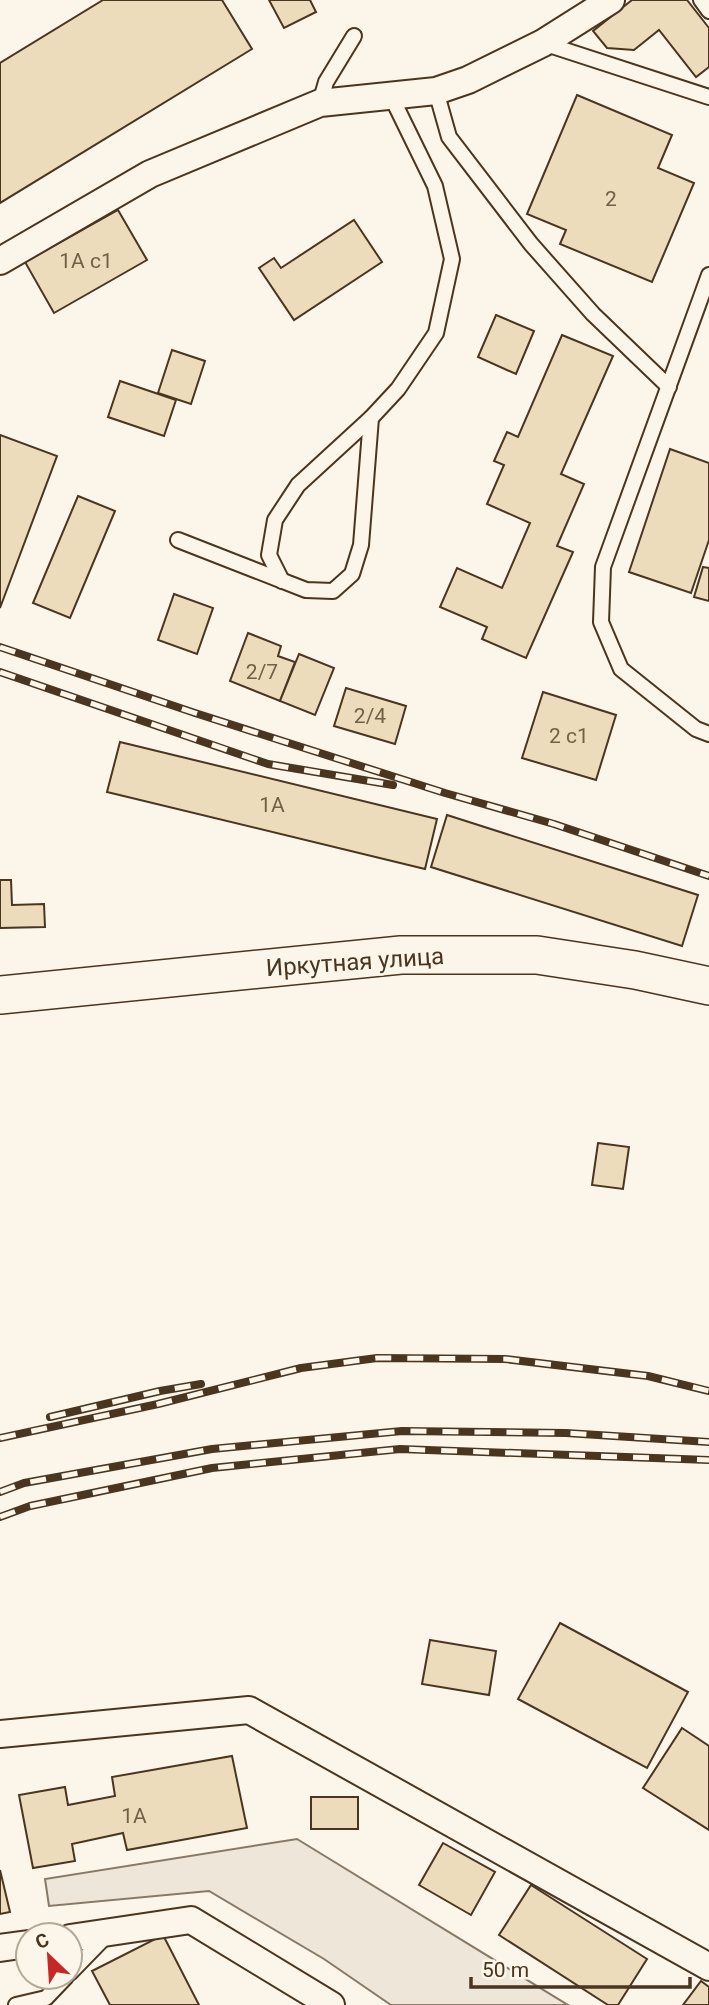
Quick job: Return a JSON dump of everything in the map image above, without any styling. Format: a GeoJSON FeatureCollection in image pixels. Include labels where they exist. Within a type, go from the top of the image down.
{"type":"FeatureCollection","features":[{"type":"Feature","properties":{"kind":"main road","name":"Иркутная улица"},"geometry":{"type":"LineString","coordinates":[[0,995],[401,955],[537,955],[635,970],[709,986]]}},
{"type":"Feature","properties":{"kind":"street"},"geometry":{"type":"LineString","coordinates":[[0,261],[150,174],[320,103],[436,92],[468,80],[544,43],[611,0]]}},
{"type":"Feature","properties":{"kind":"street"},"geometry":{"type":"LineString","coordinates":[[0,1734],[249,1710],[709,1967]]}},
{"type":"Feature","properties":{"kind":"street"},"geometry":{"type":"LineString","coordinates":[[84,1936],[191,1920],[331,2005]]}},
{"type":"Feature","properties":{"kind":"lane"},"geometry":{"type":"LineString","coordinates":[[701,0],[709,11]]}},
{"type":"Feature","properties":{"kind":"lane"},"geometry":{"type":"LineString","coordinates":[[320,103],[326,82],[354,36]]}},
{"type":"Feature","properties":{"kind":"lane"},"geometry":{"type":"LineString","coordinates":[[544,43],[709,97]]}},
{"type":"Feature","properties":{"kind":"lane"},"geometry":{"type":"LineString","coordinates":[[436,92],[449,137],[531,244],[593,314],[668,387]]}},
{"type":"Feature","properties":{"kind":"lane"},"geometry":{"type":"LineString","coordinates":[[282,581],[269,555],[275,520],[298,485],[371,418],[398,389],[436,333],[452,259],[435,186],[391,96]]}},
{"type":"Feature","properties":{"kind":"lane"},"geometry":{"type":"LineString","coordinates":[[709,275],[603,567],[601,622],[621,669],[696,729],[709,734]]}},
{"type":"Feature","properties":{"kind":"lane"},"geometry":{"type":"LineString","coordinates":[[178,540],[306,590],[333,590],[352,574],[361,545],[371,418]]}},
{"type":"Feature","properties":{"kind":"lane"},"geometry":{"type":"LineString","coordinates":[[84,1959],[111,1932]]}},
{"type":"Feature","properties":{"kind":"lane"},"geometry":{"type":"LineString","coordinates":[[16,2005],[46,1998],[53,1991]]}},
{"type":"Feature","properties":{"kind":"shaded area"},"geometry":{"type":"Polygon","coordinates":[[[297,1839],[568,2005],[391,2005],[324,1959],[209,1891],[49,1906],[45,1879],[297,1839]]]}},
{"type":"Feature","properties":{"kind":"building"},"geometry":{"type":"Polygon","coordinates":[[[103,0],[222,0],[252,49],[0,203],[0,63],[103,0]]]}},
{"type":"Feature","properties":{"kind":"building"},"geometry":{"type":"Polygon","coordinates":[[[269,0],[310,0],[316,12],[284,28],[269,0]]]}},
{"type":"Feature","properties":{"kind":"building"},"geometry":{"type":"Polygon","coordinates":[[[632,0],[687,0],[709,28],[709,67],[696,77],[659,30],[634,50],[607,48],[593,31],[632,0]]]}},
{"type":"Feature","properties":{"kind":"building"},"geometry":{"type":"Polygon","coordinates":[[[577,95],[672,135],[658,168],[694,183],[652,282],[560,244],[566,230],[527,214],[577,95]]]}},
{"type":"Feature","properties":{"kind":"building"},"geometry":{"type":"Polygon","coordinates":[[[118,210],[147,260],[54,313],[25,262],[118,210]]]}},
{"type":"Feature","properties":{"kind":"building"},"geometry":{"type":"Polygon","coordinates":[[[354,220],[382,262],[294,320],[259,268],[274,258],[281,268],[354,220]]]}},
{"type":"Feature","properties":{"kind":"building"},"geometry":{"type":"Polygon","coordinates":[[[496,315],[534,331],[516,374],[478,357],[496,315]]]}},
{"type":"Feature","properties":{"kind":"building"},"geometry":{"type":"Polygon","coordinates":[[[562,335],[613,356],[561,474],[584,484],[557,546],[573,552],[526,658],[482,639],[487,627],[440,607],[457,568],[502,588],[530,523],[487,504],[504,465],[494,461],[507,432],[518,437],[562,335]]]}},
{"type":"Feature","properties":{"kind":"building"},"geometry":{"type":"Polygon","coordinates":[[[172,350],[205,361],[191,404],[158,393],[172,350]]]}},
{"type":"Feature","properties":{"kind":"building"},"geometry":{"type":"Polygon","coordinates":[[[120,381],[176,400],[164,436],[108,417],[120,381]]]}},
{"type":"Feature","properties":{"kind":"building"},"geometry":{"type":"Polygon","coordinates":[[[0,435],[57,456],[0,608],[0,435]]]}},
{"type":"Feature","properties":{"kind":"building"},"geometry":{"type":"Polygon","coordinates":[[[670,449],[709,463],[709,540],[691,593],[629,572],[670,449]]]}},
{"type":"Feature","properties":{"kind":"building"},"geometry":{"type":"Polygon","coordinates":[[[78,496],[115,511],[70,618],[33,603],[78,496]]]}},
{"type":"Feature","properties":{"kind":"building"},"geometry":{"type":"Polygon","coordinates":[[[703,567],[709,568],[709,601],[694,597],[703,567]]]}},
{"type":"Feature","properties":{"kind":"building"},"geometry":{"type":"Polygon","coordinates":[[[174,594],[213,608],[197,654],[158,640],[174,594]]]}},
{"type":"Feature","properties":{"kind":"building"},"geometry":{"type":"Polygon","coordinates":[[[248,633],[281,646],[278,656],[295,662],[280,701],[230,681],[248,633]]]}},
{"type":"Feature","properties":{"kind":"building"},"geometry":{"type":"Polygon","coordinates":[[[299,654],[334,668],[315,715],[280,701],[299,654]]]}},
{"type":"Feature","properties":{"kind":"building"},"geometry":{"type":"Polygon","coordinates":[[[346,688],[406,706],[395,744],[334,726],[346,688]]]}},
{"type":"Feature","properties":{"kind":"building"},"geometry":{"type":"Polygon","coordinates":[[[543,692],[616,715],[596,780],[522,758],[543,692]]]}},
{"type":"Feature","properties":{"kind":"building"},"geometry":{"type":"Polygon","coordinates":[[[120,742],[437,819],[425,869],[107,792],[120,742]]]}},
{"type":"Feature","properties":{"kind":"building"},"geometry":{"type":"Polygon","coordinates":[[[447,815],[698,895],[682,946],[431,867],[447,815]]]}},
{"type":"Feature","properties":{"kind":"building"},"geometry":{"type":"Polygon","coordinates":[[[0,880],[11,880],[12,905],[44,904],[45,927],[0,928],[0,880]]]}},
{"type":"Feature","properties":{"kind":"building"},"geometry":{"type":"Polygon","coordinates":[[[598,1143],[629,1147],[623,1189],[592,1185],[598,1143]]]}},
{"type":"Feature","properties":{"kind":"building"},"geometry":{"type":"Polygon","coordinates":[[[560,1623],[688,1692],[647,1768],[518,1699],[560,1623]]]}},
{"type":"Feature","properties":{"kind":"building"},"geometry":{"type":"Polygon","coordinates":[[[430,1640],[496,1651],[489,1695],[422,1684],[430,1640]]]}},
{"type":"Feature","properties":{"kind":"building"},"geometry":{"type":"Polygon","coordinates":[[[682,1728],[709,1746],[709,1830],[643,1788],[682,1728]]]}},
{"type":"Feature","properties":{"kind":"building"},"geometry":{"type":"Polygon","coordinates":[[[232,1756],[247,1828],[127,1850],[123,1833],[72,1844],[75,1861],[33,1868],[19,1795],[65,1787],[68,1805],[115,1796],[112,1777],[232,1756]]]}},
{"type":"Feature","properties":{"kind":"building"},"geometry":{"type":"Polygon","coordinates":[[[311,1797],[358,1797],[358,1829],[311,1829],[311,1797]]]}},
{"type":"Feature","properties":{"kind":"building"},"geometry":{"type":"Polygon","coordinates":[[[443,1843],[495,1872],[471,1915],[419,1885],[443,1843]]]}},
{"type":"Feature","properties":{"kind":"building"},"geometry":{"type":"Polygon","coordinates":[[[0,1870],[10,1912],[0,1914],[0,1870]]]}},
{"type":"Feature","properties":{"kind":"building"},"geometry":{"type":"Polygon","coordinates":[[[531,1885],[647,1959],[618,2005],[608,2005],[499,1935],[531,1885]]]}},
{"type":"Feature","properties":{"kind":"building"},"geometry":{"type":"Polygon","coordinates":[[[163,1935],[199,2005],[110,2005],[92,1971],[163,1935]]]}},
{"type":"Feature","properties":{"kind":"building"},"geometry":{"type":"Polygon","coordinates":[[[701,1981],[709,1987],[709,2005],[683,2005],[701,1981]]]}},
{"type":"Feature","properties":{"kind":"railway"},"geometry":{"type":"LineString","coordinates":[[0,647],[195,713],[445,793],[554,824],[709,876]]}},
{"type":"Feature","properties":{"kind":"railway"},"geometry":{"type":"LineString","coordinates":[[0,672],[268,764],[393,785]]}},
{"type":"Feature","properties":{"kind":"railway"},"geometry":{"type":"LineString","coordinates":[[0,1438],[158,1404],[301,1368],[377,1358],[505,1359],[648,1376],[709,1391]]}},
{"type":"Feature","properties":{"kind":"railway"},"geometry":{"type":"LineString","coordinates":[[50,1417],[201,1384]]}},
{"type":"Feature","properties":{"kind":"railway"},"geometry":{"type":"LineString","coordinates":[[0,1492],[24,1483],[212,1449],[402,1431],[566,1433],[709,1442]]}},
{"type":"Feature","properties":{"kind":"railway"},"geometry":{"type":"LineString","coordinates":[[0,1517],[30,1506],[212,1468],[400,1449],[709,1460]]}}]}
